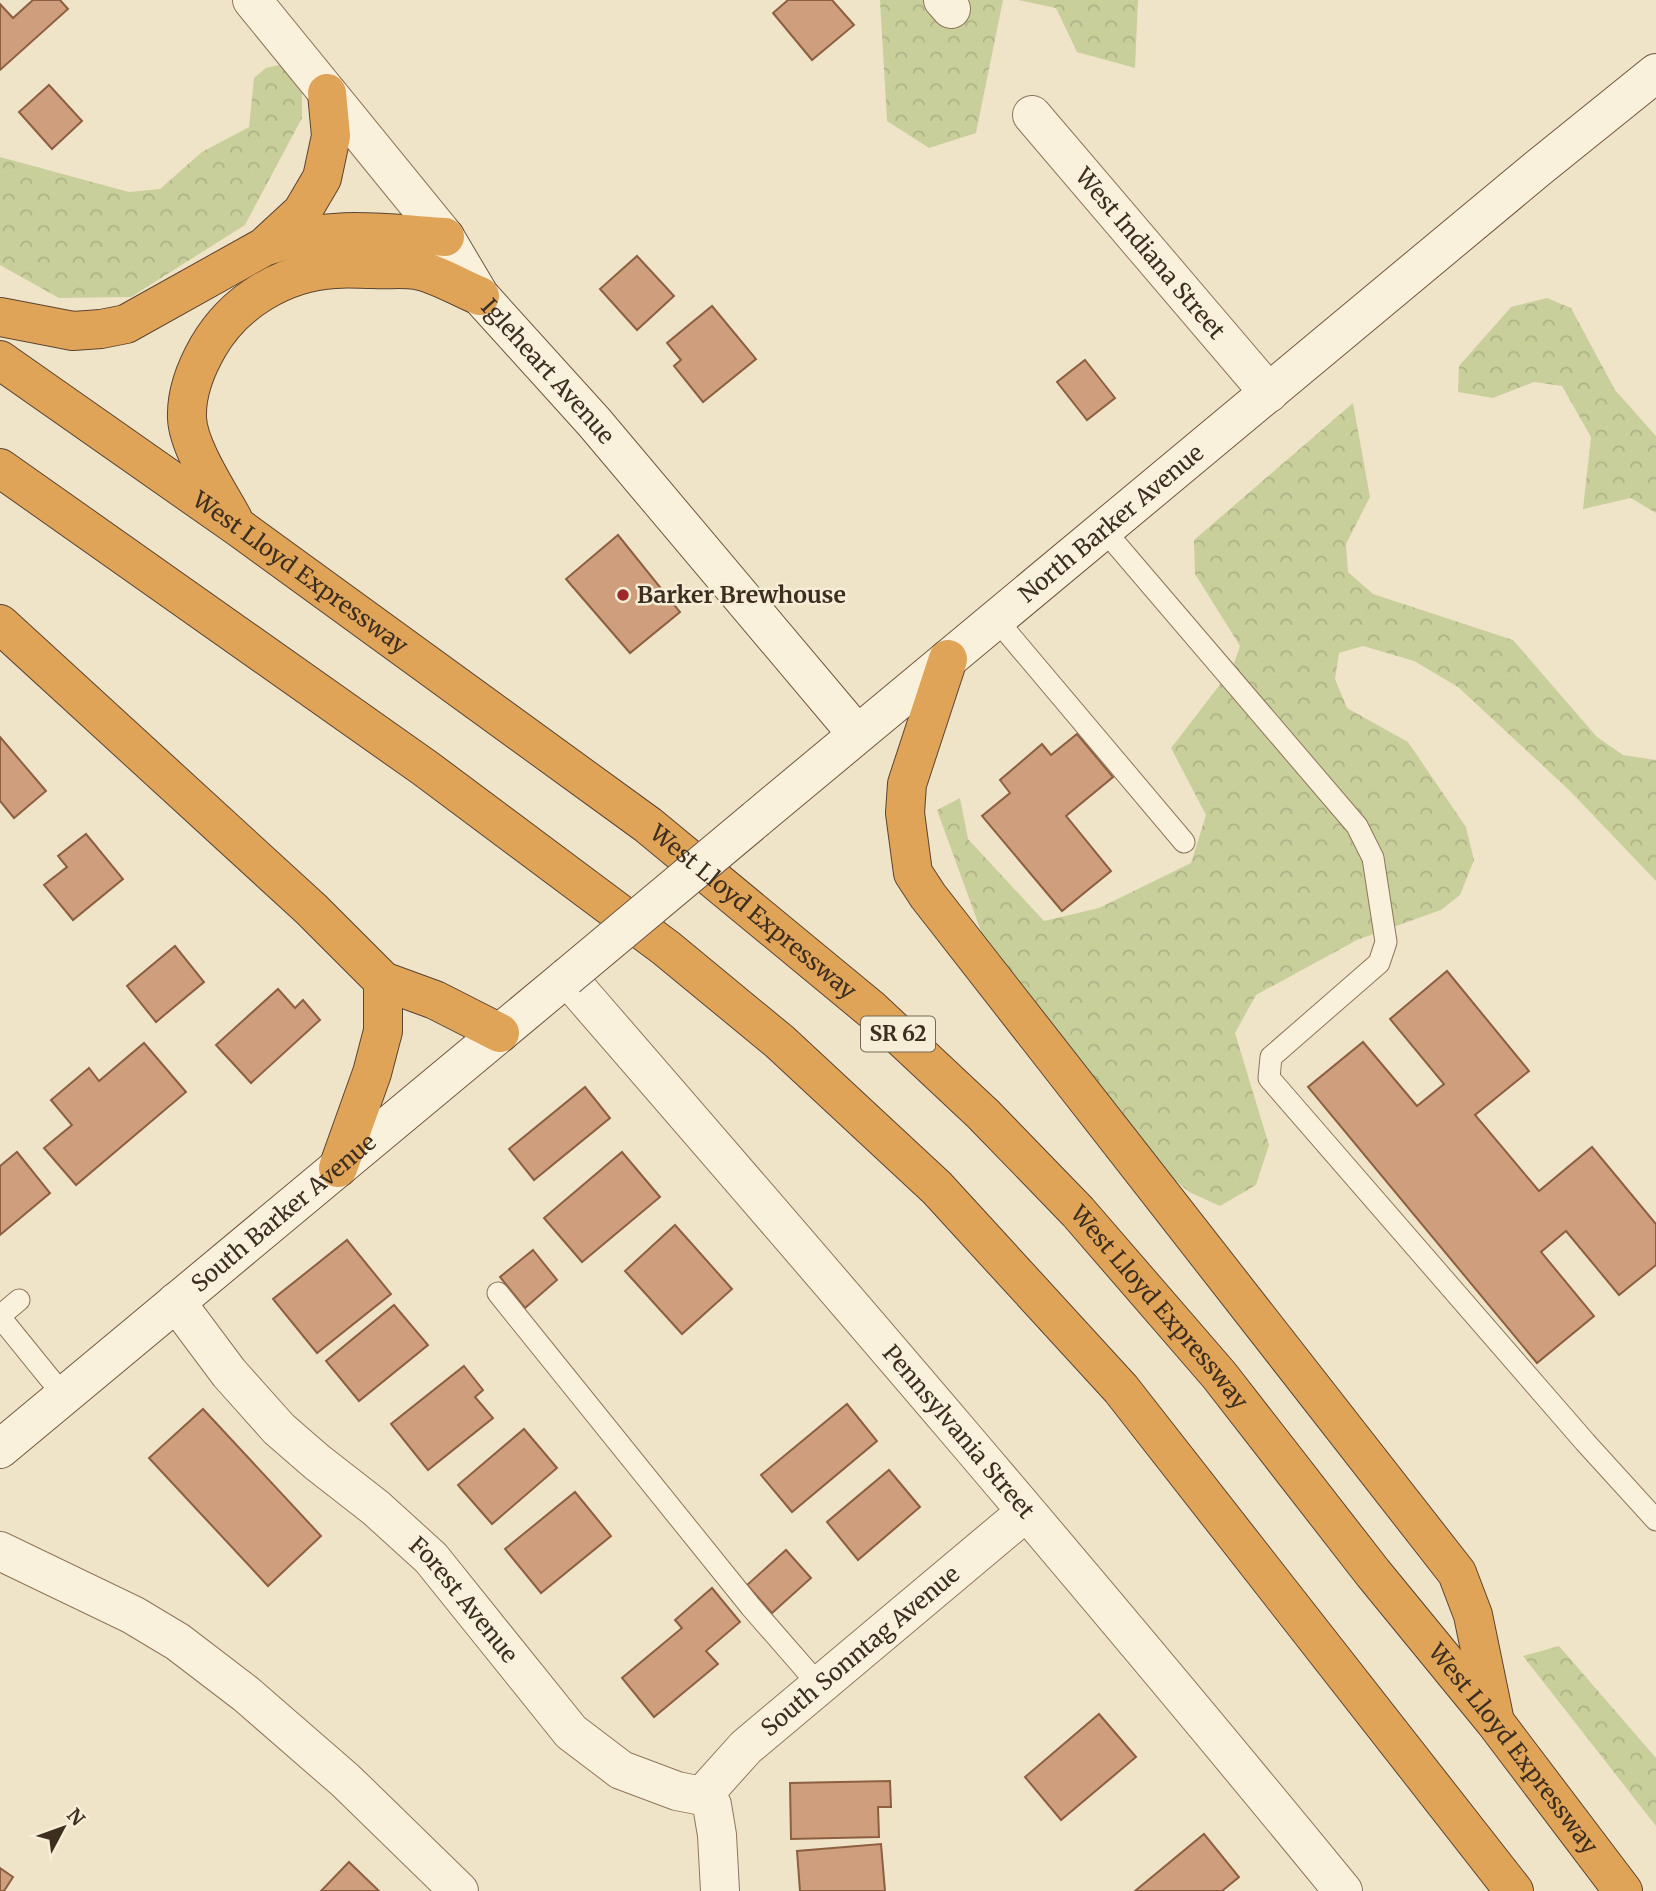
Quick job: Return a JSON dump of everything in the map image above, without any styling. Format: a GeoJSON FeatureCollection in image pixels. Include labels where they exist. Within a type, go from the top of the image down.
{"type":"FeatureCollection","features":[{"type":"Feature","properties":{"kind":"highway"},"geometry":{"type":"LineString","coordinates":[[0,317],[73,331],[126,324],[264,247],[302,212],[322,178],[331,136],[327,93]]}},
{"type":"Feature","properties":{"kind":"highway"},"geometry":{"type":"LineString","coordinates":[[264,247],[318,233],[345,230],[444,237]]}},
{"type":"Feature","properties":{"kind":"highway"},"geometry":{"type":"LineString","coordinates":[[237,527],[192,442],[187,418],[190,390],[198,364],[230,315],[251,298],[279,282],[335,268],[418,270],[480,296]]}},
{"type":"Feature","properties":{"kind":"highway","name":"West Lloyd Expressway"},"geometry":{"type":"LineString","coordinates":[[0,360],[237,527],[648,825],[872,1010],[983,1114],[1078,1212],[1219,1375],[1373,1573],[1495,1722],[1623,1891]]}},
{"type":"Feature","properties":{"kind":"highway"},"geometry":{"type":"LineString","coordinates":[[0,468],[425,768],[666,948],[780,1042],[927,1179],[1121,1390],[1514,1891]]}},
{"type":"Feature","properties":{"kind":"highway"},"geometry":{"type":"LineString","coordinates":[[0,624],[311,909],[383,981],[435,1000],[500,1033]]}},
{"type":"Feature","properties":{"kind":"highway"},"geometry":{"type":"LineString","coordinates":[[948,659],[907,784],[905,813],[913,873],[936,907],[1457,1573],[1473,1615],[1495,1722]]}},
{"type":"Feature","properties":{"kind":"highway"},"geometry":{"type":"LineString","coordinates":[[338,1168],[372,1073],[383,1031],[383,981]]}},
{"type":"Feature","properties":{"kind":"street","name":"Igleheart Avenue"},"geometry":{"type":"LineString","coordinates":[[252,0],[444,237],[480,296],[594,422],[857,734]]}},
{"type":"Feature","properties":{"kind":"street","name":"North Barker Avenue"},"geometry":{"type":"LineString","coordinates":[[567,977],[1656,73]]}},
{"type":"Feature","properties":{"kind":"street","name":"West Indiana Street"},"geometry":{"type":"LineString","coordinates":[[1032,115],[1269,393]]}},
{"type":"Feature","properties":{"kind":"street","name":"South Barker Avenue"},"geometry":{"type":"LineString","coordinates":[[0,1449],[567,977]]}},
{"type":"Feature","properties":{"kind":"street","name":"Pennsylvania Street"},"geometry":{"type":"LineString","coordinates":[[567,977],[832,1282],[1178,1690],[1343,1891]]}},
{"type":"Feature","properties":{"kind":"street","name":"Forest Avenue"},"geometry":{"type":"LineString","coordinates":[[176,1302],[229,1373],[279,1429],[376,1508],[432,1558],[571,1732],[621,1770],[677,1791],[702,1796]]}},
{"type":"Feature","properties":{"kind":"street","name":"South Sonntag Avenue"},"geometry":{"type":"LineString","coordinates":[[702,1796],[746,1747],[1026,1512]]}},
{"type":"Feature","properties":{"kind":"street"},"geometry":{"type":"LineString","coordinates":[[0,1551],[133,1615],[178,1642],[246,1695],[345,1780],[459,1891]]}},
{"type":"Feature","properties":{"kind":"street"},"geometry":{"type":"LineString","coordinates":[[702,1796],[712,1805],[719,1891]]}},
{"type":"Feature","properties":{"kind":"lane"},"geometry":{"type":"LineString","coordinates":[[1104,530],[1357,826],[1373,858],[1386,942],[1379,962],[1271,1057],[1269,1078],[1656,1520]]}},
{"type":"Feature","properties":{"kind":"lane"},"geometry":{"type":"LineString","coordinates":[[996,619],[1184,842]]}},
{"type":"Feature","properties":{"kind":"lane"},"geometry":{"type":"LineString","coordinates":[[498,1293],[743,1596],[819,1685]]}},
{"type":"Feature","properties":{"kind":"lane"},"geometry":{"type":"LineString","coordinates":[[19,1300],[0,1317],[64,1396]]}},
{"type":"Feature","properties":{"kind":"green space"},"geometry":{"type":"Polygon","coordinates":[[[880,0],[1003,0],[976,133],[929,148],[887,121],[880,0]]]}},
{"type":"Feature","properties":{"kind":"green space"},"geometry":{"type":"Polygon","coordinates":[[[1018,0],[1138,0],[1135,68],[1077,52],[1056,8],[1018,0]]]}},
{"type":"Feature","properties":{"kind":"green space"},"geometry":{"type":"Polygon","coordinates":[[[282,64],[302,82],[302,118],[245,225],[131,297],[59,298],[0,265],[0,157],[129,192],[160,189],[202,152],[249,127],[254,78],[266,68],[282,64]]]}},
{"type":"Feature","properties":{"kind":"green space"},"geometry":{"type":"Polygon","coordinates":[[[1547,298],[1571,308],[1615,390],[1656,436],[1656,513],[1631,498],[1583,509],[1591,437],[1562,386],[1534,382],[1493,398],[1458,392],[1459,366],[1511,307],[1547,298]]]}},
{"type":"Feature","properties":{"kind":"green space"},"geometry":{"type":"Polygon","coordinates":[[[1353,403],[1370,497],[1346,544],[1348,572],[1373,594],[1513,640],[1597,737],[1623,755],[1656,760],[1656,881],[1569,790],[1458,687],[1414,661],[1363,646],[1339,653],[1335,679],[1347,708],[1408,742],[1466,827],[1474,860],[1460,895],[1441,910],[1357,940],[1256,995],[1235,1033],[1269,1145],[1256,1185],[1220,1206],[1189,1192],[1137,1147],[982,934],[937,810],[960,798],[968,839],[1044,921],[1099,908],[1191,863],[1206,815],[1171,748],[1232,669],[1240,646],[1195,574],[1194,540],[1353,403]]]}},
{"type":"Feature","properties":{"kind":"green space"},"geometry":{"type":"Polygon","coordinates":[[[1559,1646],[1656,1758],[1656,1826],[1523,1656],[1559,1646]]]}},
{"type":"Feature","properties":{"kind":"building"},"geometry":{"type":"Polygon","coordinates":[[[33,0],[60,0],[68,9],[0,70],[0,4],[13,18],[33,0]]]}},
{"type":"Feature","properties":{"kind":"building"},"geometry":{"type":"Polygon","coordinates":[[[788,0],[832,0],[854,25],[812,60],[773,13],[788,0]]]}},
{"type":"Feature","properties":{"kind":"building"},"geometry":{"type":"Polygon","coordinates":[[[49,85],[82,121],[52,149],[19,112],[49,85]]]}},
{"type":"Feature","properties":{"kind":"building"},"geometry":{"type":"Polygon","coordinates":[[[637,256],[674,296],[637,330],[600,289],[637,256]]]}},
{"type":"Feature","properties":{"kind":"building"},"geometry":{"type":"Polygon","coordinates":[[[712,306],[756,359],[703,402],[674,366],[681,360],[667,343],[712,306]]]}},
{"type":"Feature","properties":{"kind":"building"},"geometry":{"type":"Polygon","coordinates":[[[1085,360],[1115,398],[1087,420],[1057,382],[1085,360]]]}},
{"type":"Feature","properties":{"kind":"building","name":"Barker Brewhouse"},"geometry":{"type":"Polygon","coordinates":[[[618,535],[680,612],[630,653],[566,579],[618,535]]]}},
{"type":"Feature","properties":{"kind":"building"},"geometry":{"type":"Polygon","coordinates":[[[1077,734],[1113,777],[1066,816],[1111,871],[1062,911],[982,816],[1010,793],[1000,780],[1042,744],[1051,755],[1077,734]]]}},
{"type":"Feature","properties":{"kind":"building"},"geometry":{"type":"Polygon","coordinates":[[[0,737],[46,791],[14,818],[0,801],[0,737]]]}},
{"type":"Feature","properties":{"kind":"building"},"geometry":{"type":"Polygon","coordinates":[[[86,834],[123,879],[73,920],[44,885],[67,867],[58,856],[86,834]]]}},
{"type":"Feature","properties":{"kind":"building"},"geometry":{"type":"Polygon","coordinates":[[[175,946],[204,982],[156,1022],[127,986],[175,946]]]}},
{"type":"Feature","properties":{"kind":"building"},"geometry":{"type":"Polygon","coordinates":[[[1447,971],[1529,1071],[1475,1115],[1539,1191],[1592,1147],[1656,1224],[1656,1265],[1619,1295],[1566,1231],[1541,1252],[1594,1316],[1537,1363],[1308,1087],[1363,1042],[1417,1106],[1444,1084],[1390,1019],[1447,971]]]}},
{"type":"Feature","properties":{"kind":"building"},"geometry":{"type":"Polygon","coordinates":[[[278,989],[295,1008],[303,1000],[320,1020],[251,1083],[216,1045],[278,989]]]}},
{"type":"Feature","properties":{"kind":"building"},"geometry":{"type":"Polygon","coordinates":[[[144,1043],[186,1092],[76,1185],[44,1148],[72,1125],[51,1100],[89,1068],[99,1081],[144,1043]]]}},
{"type":"Feature","properties":{"kind":"building"},"geometry":{"type":"Polygon","coordinates":[[[585,1087],[610,1118],[534,1180],[509,1149],[585,1087]]]}},
{"type":"Feature","properties":{"kind":"building"},"geometry":{"type":"Polygon","coordinates":[[[17,1152],[50,1193],[0,1235],[0,1166],[17,1152]]]}},
{"type":"Feature","properties":{"kind":"building"},"geometry":{"type":"Polygon","coordinates":[[[622,1152],[660,1197],[582,1262],[544,1218],[622,1152]]]}},
{"type":"Feature","properties":{"kind":"building"},"geometry":{"type":"Polygon","coordinates":[[[675,1225],[732,1289],[682,1334],[625,1271],[675,1225]]]}},
{"type":"Feature","properties":{"kind":"building"},"geometry":{"type":"Polygon","coordinates":[[[347,1240],[391,1294],[317,1353],[273,1299],[347,1240]]]}},
{"type":"Feature","properties":{"kind":"building"},"geometry":{"type":"Polygon","coordinates":[[[533,1250],[557,1280],[525,1308],[500,1277],[533,1250]]]}},
{"type":"Feature","properties":{"kind":"building"},"geometry":{"type":"Polygon","coordinates":[[[394,1305],[428,1345],[359,1401],[326,1361],[394,1305]]]}},
{"type":"Feature","properties":{"kind":"building"},"geometry":{"type":"Polygon","coordinates":[[[464,1366],[483,1390],[475,1397],[493,1418],[428,1470],[391,1424],[464,1366]]]}},
{"type":"Feature","properties":{"kind":"building"},"geometry":{"type":"Polygon","coordinates":[[[847,1404],[877,1441],[792,1512],[761,1475],[847,1404]]]}},
{"type":"Feature","properties":{"kind":"building"},"geometry":{"type":"Polygon","coordinates":[[[203,1409],[321,1536],[268,1586],[149,1458],[203,1409]]]}},
{"type":"Feature","properties":{"kind":"building"},"geometry":{"type":"Polygon","coordinates":[[[524,1429],[557,1468],[492,1524],[458,1485],[524,1429]]]}},
{"type":"Feature","properties":{"kind":"building"},"geometry":{"type":"Polygon","coordinates":[[[889,1470],[920,1507],[858,1560],[827,1522],[889,1470]]]}},
{"type":"Feature","properties":{"kind":"building"},"geometry":{"type":"Polygon","coordinates":[[[575,1492],[611,1536],[541,1593],[505,1549],[575,1492]]]}},
{"type":"Feature","properties":{"kind":"building"},"geometry":{"type":"Polygon","coordinates":[[[786,1550],[811,1578],[772,1613],[747,1585],[786,1550]]]}},
{"type":"Feature","properties":{"kind":"building"},"geometry":{"type":"Polygon","coordinates":[[[712,1588],[740,1622],[706,1651],[718,1664],[654,1717],[622,1678],[682,1628],[675,1620],[712,1588]]]}},
{"type":"Feature","properties":{"kind":"building"},"geometry":{"type":"Polygon","coordinates":[[[1099,1714],[1136,1757],[1061,1820],[1025,1777],[1099,1714]]]}},
{"type":"Feature","properties":{"kind":"building"},"geometry":{"type":"Polygon","coordinates":[[[890,1781],[891,1807],[878,1807],[879,1837],[791,1839],[790,1783],[890,1781]]]}},
{"type":"Feature","properties":{"kind":"building"},"geometry":{"type":"Polygon","coordinates":[[[1204,1834],[1239,1877],[1222,1891],[1135,1891],[1204,1834]]]}},
{"type":"Feature","properties":{"kind":"building"},"geometry":{"type":"Polygon","coordinates":[[[881,1844],[885,1891],[800,1891],[797,1851],[881,1844]]]}},
{"type":"Feature","properties":{"kind":"building"},"geometry":{"type":"Polygon","coordinates":[[[349,1862],[379,1891],[321,1891],[349,1862]]]}},
{"type":"Feature","properties":{"kind":"building"},"geometry":{"type":"Polygon","coordinates":[[[0,1868],[13,1877],[4,1891],[0,1891],[0,1868]]]}},
{"type":"Feature","properties":{"kind":"place","name":"Barker Brewhouse"},"geometry":{"type":"Point","coordinates":[623,595]}}]}
